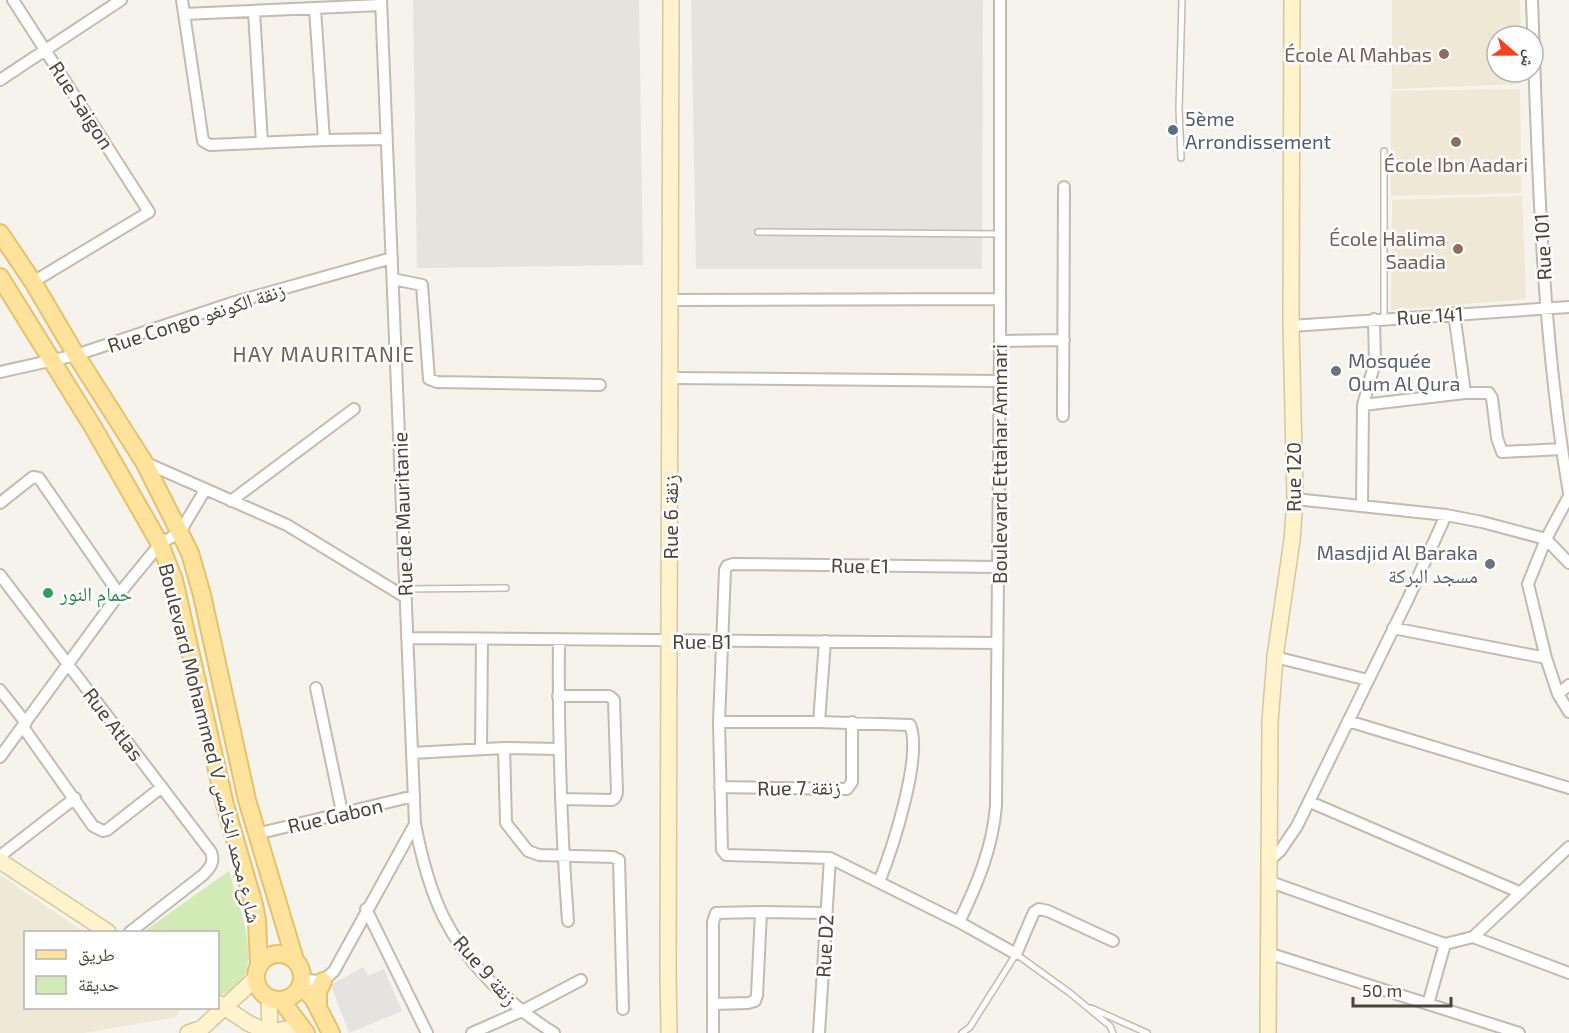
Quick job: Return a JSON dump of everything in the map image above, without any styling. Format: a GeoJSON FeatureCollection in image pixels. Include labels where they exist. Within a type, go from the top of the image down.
{"type":"FeatureCollection","features":[{"type":"Feature","properties":{"kind":"main road","name":"Boulevard Mohammed V شارع محمد الخامس"},"geometry":{"type":"LineString","coordinates":[[0,233],[33,282],[144,462],[190,553],[202,595],[238,766],[256,834],[295,960]]}},
{"type":"Feature","properties":{"kind":"main road","name":"Boulevard Mohammed V شارع محمد الخامس"},"geometry":{"type":"LineString","coordinates":[[0,277],[52,359],[160,544],[174,580],[225,805],[254,905],[257,920],[257,972]]}},
{"type":"Feature","properties":{"kind":"main road"},"geometry":{"type":"LineString","coordinates":[[275,999],[291,997],[301,983],[302,973],[295,960],[289,956],[276,954],[263,960],[257,972],[260,991],[275,999],[305,1032]]}},
{"type":"Feature","properties":{"kind":"main road"},"geometry":{"type":"LineString","coordinates":[[318,1006],[318,992],[323,981]]}},
{"type":"Feature","properties":{"kind":"main road"},"geometry":{"type":"LineString","coordinates":[[301,983],[318,1006],[331,1033]]}},
{"type":"Feature","properties":{"kind":"street","name":"Rue Saigon"},"geometry":{"type":"LineString","coordinates":[[13,0],[149,212],[33,282]]}},
{"type":"Feature","properties":{"kind":"street"},"geometry":{"type":"LineString","coordinates":[[0,80],[121,0]]}},
{"type":"Feature","properties":{"kind":"street"},"geometry":{"type":"LineString","coordinates":[[182,0],[203,141],[210,146],[387,139]]}},
{"type":"Feature","properties":{"kind":"street","name":"Rue 6 زنقة"},"geometry":{"type":"LineString","coordinates":[[669,1033],[671,0]]}},
{"type":"Feature","properties":{"kind":"street","name":"Boulevard Ettahar Ammari"},"geometry":{"type":"LineString","coordinates":[[958,922],[986,857],[995,818],[1000,341],[1000,0]]}},
{"type":"Feature","properties":{"kind":"street","name":"Rue 120"},"geometry":{"type":"LineString","coordinates":[[1268,1033],[1270,722],[1275,657],[1292,540],[1295,499],[1291,326],[1292,0]]}},
{"type":"Feature","properties":{"kind":"street","name":"Rue 101"},"geometry":{"type":"LineString","coordinates":[[1532,0],[1545,308],[1569,495],[1546,539],[1528,584],[1546,658],[1558,694],[1569,712]]}},
{"type":"Feature","properties":{"kind":"street"},"geometry":{"type":"LineString","coordinates":[[185,14],[315,9],[381,2]]}},
{"type":"Feature","properties":{"kind":"street","name":"Rue de Mauritanie"},"geometry":{"type":"LineString","coordinates":[[381,2],[415,824]]}},
{"type":"Feature","properties":{"kind":"street"},"geometry":{"type":"LineString","coordinates":[[315,9],[324,140]]}},
{"type":"Feature","properties":{"kind":"street"},"geometry":{"type":"LineString","coordinates":[[254,12],[262,143]]}},
{"type":"Feature","properties":{"kind":"street"},"geometry":{"type":"LineString","coordinates":[[1063,416],[1064,187]]}},
{"type":"Feature","properties":{"kind":"street","name":"Rue Congo زنقة الكونغو"},"geometry":{"type":"LineString","coordinates":[[0,372],[76,355],[235,302],[392,258]]}},
{"type":"Feature","properties":{"kind":"street"},"geometry":{"type":"LineString","coordinates":[[393,279],[422,285],[429,379],[436,382],[600,385]]}},
{"type":"Feature","properties":{"kind":"street"},"geometry":{"type":"LineString","coordinates":[[670,300],[1000,299]]}},
{"type":"Feature","properties":{"kind":"street","name":"Rue 141"},"geometry":{"type":"LineString","coordinates":[[1291,326],[1454,313],[1569,307]]}},
{"type":"Feature","properties":{"kind":"street"},"geometry":{"type":"LineString","coordinates":[[1454,313],[1465,393]]}},
{"type":"Feature","properties":{"kind":"street"},"geometry":{"type":"LineString","coordinates":[[1362,506],[1363,405],[1375,362],[1379,319]]}},
{"type":"Feature","properties":{"kind":"street"},"geometry":{"type":"LineString","coordinates":[[1000,341],[1064,340]]}},
{"type":"Feature","properties":{"kind":"street"},"geometry":{"type":"LineString","coordinates":[[670,378],[999,381]]}},
{"type":"Feature","properties":{"kind":"street"},"geometry":{"type":"LineString","coordinates":[[1363,405],[1465,393],[1486,393],[1491,396],[1497,438],[1502,452],[1562,449]]}},
{"type":"Feature","properties":{"kind":"street"},"geometry":{"type":"LineString","coordinates":[[231,501],[354,409]]}},
{"type":"Feature","properties":{"kind":"street"},"geometry":{"type":"LineString","coordinates":[[144,462],[287,525],[405,593]]}},
{"type":"Feature","properties":{"kind":"street"},"geometry":{"type":"LineString","coordinates":[[0,503],[33,477],[39,478],[119,594]]}},
{"type":"Feature","properties":{"kind":"street"},"geometry":{"type":"LineString","coordinates":[[0,756],[119,594],[160,544],[180,532],[205,490]]}},
{"type":"Feature","properties":{"kind":"street"},"geometry":{"type":"LineString","coordinates":[[1295,499],[1446,515],[1482,522],[1546,539],[1569,563]]}},
{"type":"Feature","properties":{"kind":"street"},"geometry":{"type":"LineString","coordinates":[[1268,861],[1286,843],[1310,802],[1446,515]]}},
{"type":"Feature","properties":{"kind":"street","name":"Rue E1"},"geometry":{"type":"LineString","coordinates":[[721,640],[725,570],[727,566],[733,564],[998,567]]}},
{"type":"Feature","properties":{"kind":"street","name":"Rue Atlas"},"geometry":{"type":"LineString","coordinates":[[0,575],[213,857],[212,864],[203,875],[133,931]]}},
{"type":"Feature","properties":{"kind":"street"},"geometry":{"type":"LineString","coordinates":[[0,596],[10,588]]}},
{"type":"Feature","properties":{"kind":"street"},"geometry":{"type":"LineString","coordinates":[[1394,628],[1546,658]]}},
{"type":"Feature","properties":{"kind":"street","name":"Rue B1"},"geometry":{"type":"LineString","coordinates":[[407,638],[997,643]]}},
{"type":"Feature","properties":{"kind":"street"},"geometry":{"type":"LineString","coordinates":[[481,749],[482,639]]}},
{"type":"Feature","properties":{"kind":"street"},"geometry":{"type":"LineString","coordinates":[[559,639],[559,749],[568,921]]}},
{"type":"Feature","properties":{"kind":"street"},"geometry":{"type":"LineString","coordinates":[[721,640],[720,787],[722,847],[726,855],[830,858],[958,922],[1016,954],[1034,912],[1039,909],[1113,941]]}},
{"type":"Feature","properties":{"kind":"street"},"geometry":{"type":"LineString","coordinates":[[819,722],[825,640]]}},
{"type":"Feature","properties":{"kind":"street"},"geometry":{"type":"LineString","coordinates":[[1275,657],[1368,680]]}},
{"type":"Feature","properties":{"kind":"street"},"geometry":{"type":"LineString","coordinates":[[1558,694],[1569,685]]}},
{"type":"Feature","properties":{"kind":"street"},"geometry":{"type":"LineString","coordinates":[[316,688],[342,812]]}},
{"type":"Feature","properties":{"kind":"street"},"geometry":{"type":"LineString","coordinates":[[0,690],[93,826],[103,831],[162,787]]}},
{"type":"Feature","properties":{"kind":"street"},"geometry":{"type":"LineString","coordinates":[[558,696],[607,696],[614,700],[617,793],[614,800],[561,799]]}},
{"type":"Feature","properties":{"kind":"street"},"geometry":{"type":"LineString","coordinates":[[1348,721],[1569,788]]}},
{"type":"Feature","properties":{"kind":"street"},"geometry":{"type":"LineString","coordinates":[[719,722],[852,722],[910,725],[912,753],[905,795],[899,823],[879,882]]}},
{"type":"Feature","properties":{"kind":"street","name":"Rue 7 زنقة"},"geometry":{"type":"LineString","coordinates":[[720,787],[847,789],[852,782],[852,722]]}},
{"type":"Feature","properties":{"kind":"street"},"geometry":{"type":"LineString","coordinates":[[412,753],[504,748],[559,749]]}},
{"type":"Feature","properties":{"kind":"street"},"geometry":{"type":"LineString","coordinates":[[504,748],[506,819],[508,826],[533,854],[619,860],[622,1009]]}},
{"type":"Feature","properties":{"kind":"street","name":"Rue Gabon"},"geometry":{"type":"LineString","coordinates":[[256,834],[414,796]]}},
{"type":"Feature","properties":{"kind":"street"},"geometry":{"type":"LineString","coordinates":[[0,856],[75,798]]}},
{"type":"Feature","properties":{"kind":"street"},"geometry":{"type":"LineString","coordinates":[[1310,802],[1519,892]]}},
{"type":"Feature","properties":{"kind":"street"},"geometry":{"type":"LineString","coordinates":[[301,983],[323,981],[334,971],[366,909],[415,824]]}},
{"type":"Feature","properties":{"kind":"street","name":"Rue 9 زنقة"},"geometry":{"type":"LineString","coordinates":[[415,824],[425,866],[443,916],[459,945],[492,983],[522,1011],[554,1033]]}},
{"type":"Feature","properties":{"kind":"street"},"geometry":{"type":"LineString","coordinates":[[1473,938],[1569,847]]}},
{"type":"Feature","properties":{"kind":"street","name":"Rue D2"},"geometry":{"type":"LineString","coordinates":[[819,1033],[830,858]]}},
{"type":"Feature","properties":{"kind":"street"},"geometry":{"type":"LineString","coordinates":[[0,861],[105,931]]}},
{"type":"Feature","properties":{"kind":"street"},"geometry":{"type":"LineString","coordinates":[[1268,881],[1445,944],[1473,938],[1569,973]]}},
{"type":"Feature","properties":{"kind":"street"},"geometry":{"type":"LineString","coordinates":[[366,909],[427,1033]]}},
{"type":"Feature","properties":{"kind":"street"},"geometry":{"type":"LineString","coordinates":[[713,1033],[713,922],[715,916],[719,912],[826,913]]}},
{"type":"Feature","properties":{"kind":"street"},"geometry":{"type":"LineString","coordinates":[[713,1004],[748,1004],[755,1001],[761,912]]}},
{"type":"Feature","properties":{"kind":"street"},"geometry":{"type":"LineString","coordinates":[[1428,1004],[1445,944]]}},
{"type":"Feature","properties":{"kind":"street"},"geometry":{"type":"LineString","coordinates":[[1268,953],[1519,1033]]}},
{"type":"Feature","properties":{"kind":"street"},"geometry":{"type":"LineString","coordinates":[[257,972],[237,994],[222,1005],[248,1023],[270,1033],[290,1028],[305,1032]]}},
{"type":"Feature","properties":{"kind":"street"},"geometry":{"type":"LineString","coordinates":[[472,1033],[522,1011],[581,980]]}},
{"type":"Feature","properties":{"kind":"street"},"geometry":{"type":"LineString","coordinates":[[270,1033],[275,999]]}},
{"type":"Feature","properties":{"kind":"street"},"geometry":{"type":"LineString","coordinates":[[188,1033],[202,1028],[219,1009]]}},
{"type":"Feature","properties":{"kind":"lane"},"geometry":{"type":"LineString","coordinates":[[1181,158],[1179,109],[1182,0]]}},
{"type":"Feature","properties":{"kind":"lane"},"geometry":{"type":"LineString","coordinates":[[1379,319],[1384,151]]}},
{"type":"Feature","properties":{"kind":"lane"},"geometry":{"type":"LineString","coordinates":[[758,232],[999,234]]}},
{"type":"Feature","properties":{"kind":"lane"},"geometry":{"type":"LineString","coordinates":[[405,593],[506,588]]}},
{"type":"Feature","properties":{"kind":"lane"},"geometry":{"type":"LineString","coordinates":[[962,1033],[970,1030],[1016,954],[1110,1026],[1113,1033]]}},
{"type":"Feature","properties":{"kind":"lane"},"geometry":{"type":"LineString","coordinates":[[1084,1005],[1147,1033]]}},
{"type":"Feature","properties":{"kind":"shaded area"},"geometry":{"type":"Polygon","coordinates":[[[413,0],[639,0],[643,265],[417,268],[413,0]]]}},
{"type":"Feature","properties":{"kind":"shaded area"},"geometry":{"type":"Polygon","coordinates":[[[691,0],[983,0],[982,269],[696,269],[691,0]]]}},
{"type":"Feature","properties":{"kind":"shaded area","name":"École Al Mahbas"},"geometry":{"type":"Polygon","coordinates":[[[1392,0],[1520,0],[1521,24],[1485,24],[1485,84],[1521,84],[1392,89],[1392,0]]]}},
{"type":"Feature","properties":{"kind":"shaded area","name":"École Ibn Aadari"},"geometry":{"type":"Polygon","coordinates":[[[1520,89],[1521,193],[1391,196],[1391,91],[1520,89]]]}},
{"type":"Feature","properties":{"kind":"shaded area","name":"École Halima Saadia"},"geometry":{"type":"Polygon","coordinates":[[[1522,196],[1526,299],[1391,310],[1392,200],[1522,196]]]}},
{"type":"Feature","properties":{"kind":"shaded area"},"geometry":{"type":"Polygon","coordinates":[[[0,875],[83,931],[24,931],[24,1009],[179,1009],[177,1017],[84,1033],[0,1033],[0,875]]]}},
{"type":"Feature","properties":{"kind":"shaded area"},"geometry":{"type":"Polygon","coordinates":[[[363,967],[368,976],[384,969],[402,1011],[349,1033],[331,985],[363,967]]]}},
{"type":"Feature","properties":{"kind":"green space"},"geometry":{"type":"Polygon","coordinates":[[[229,871],[239,903],[247,942],[248,961],[244,977],[235,989],[219,995],[219,931],[144,931],[229,871]]]}},
{"type":"Feature","properties":{"kind":"place","name":"École Al Mahbas"},"geometry":{"type":"Point","coordinates":[1444,54]}},
{"type":"Feature","properties":{"kind":"place","name":"5ème Arrondissement"},"geometry":{"type":"Point","coordinates":[1173,130]}},
{"type":"Feature","properties":{"kind":"place","name":"École Ibn Aadari"},"geometry":{"type":"Point","coordinates":[1456,142]}},
{"type":"Feature","properties":{"kind":"place","name":"École Halima Saadia"},"geometry":{"type":"Point","coordinates":[1458,249]}},
{"type":"Feature","properties":{"kind":"place","name":"Mosquée Oum Al Qura"},"geometry":{"type":"Point","coordinates":[1336,371]}},
{"type":"Feature","properties":{"kind":"place","name":"Masdjid Al Baraka مسجد البركة"},"geometry":{"type":"Point","coordinates":[1490,564]}},
{"type":"Feature","properties":{"kind":"place","name":"حمام النور"},"geometry":{"type":"Point","coordinates":[48,593]}},
{"type":"Feature","properties":{"kind":"district","name":"HAY MAURITANIE"},"geometry":{"type":"Point","coordinates":[324,353]}}]}
